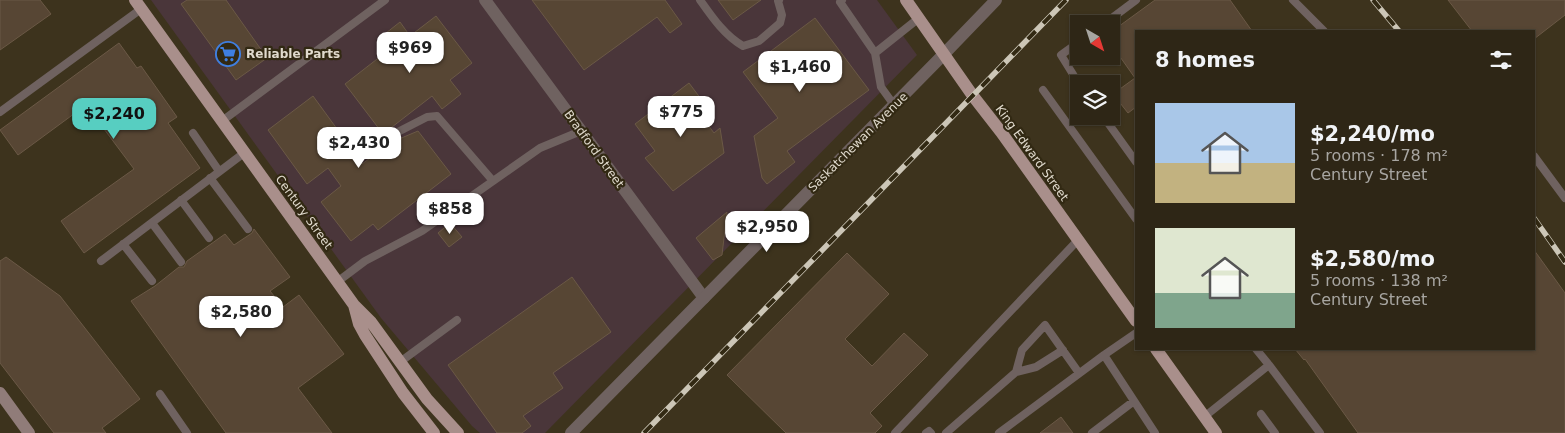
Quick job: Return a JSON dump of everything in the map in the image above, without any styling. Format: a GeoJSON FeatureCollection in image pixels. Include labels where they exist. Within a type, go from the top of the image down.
{"type":"FeatureCollection","features":[{"type":"Feature","properties":{"kind":"main road","name":"King Edward Street"},"geometry":{"type":"LineString","coordinates":[[906,0],[1135,320]]}},
{"type":"Feature","properties":{"kind":"main road","name":"Century Street"},"geometry":{"type":"LineString","coordinates":[[138,4],[354,305],[372,322],[427,399],[458,433]]}},
{"type":"Feature","properties":{"kind":"main road"},"geometry":{"type":"LineString","coordinates":[[354,305],[359,324],[372,348],[434,433]]}},
{"type":"Feature","properties":{"kind":"main road"},"geometry":{"type":"LineString","coordinates":[[1157,350],[1216,433]]}},
{"type":"Feature","properties":{"kind":"main road"},"geometry":{"type":"LineString","coordinates":[[0,393],[29,433]]}},
{"type":"Feature","properties":{"kind":"street","name":"Bradford Street"},"geometry":{"type":"LineString","coordinates":[[485,0],[704,298]]}},
{"type":"Feature","properties":{"kind":"street","name":"Saskatchewan Avenue"},"geometry":{"type":"LineString","coordinates":[[571,433],[996,0]]}},
{"type":"Feature","properties":{"kind":"lane"},"geometry":{"type":"LineString","coordinates":[[222,121],[385,0]]}},
{"type":"Feature","properties":{"kind":"lane"},"geometry":{"type":"LineString","coordinates":[[700,0],[714,19],[735,41],[743,46],[759,41],[780,24],[782,15],[779,0]]}},
{"type":"Feature","properties":{"kind":"lane"},"geometry":{"type":"LineString","coordinates":[[842,0],[840,2],[875,53],[880,87],[894,105]]}},
{"type":"Feature","properties":{"kind":"lane"},"geometry":{"type":"LineString","coordinates":[[1116,15],[1136,0]]}},
{"type":"Feature","properties":{"kind":"lane"},"geometry":{"type":"LineString","coordinates":[[1292,0],[1323,30]]}},
{"type":"Feature","properties":{"kind":"lane"},"geometry":{"type":"LineString","coordinates":[[0,112],[138,4]]}},
{"type":"Feature","properties":{"kind":"lane"},"geometry":{"type":"LineString","coordinates":[[875,53],[919,18]]}},
{"type":"Feature","properties":{"kind":"lane"},"geometry":{"type":"LineString","coordinates":[[1070,48],[1061,55],[1073,75]]}},
{"type":"Feature","properties":{"kind":"lane"},"geometry":{"type":"LineString","coordinates":[[1043,90],[1135,219]]}},
{"type":"Feature","properties":{"kind":"lane"},"geometry":{"type":"LineString","coordinates":[[390,136],[427,117],[437,116],[493,181]]}},
{"type":"Feature","properties":{"kind":"lane"},"geometry":{"type":"LineString","coordinates":[[1109,125],[1135,161]]}},
{"type":"Feature","properties":{"kind":"lane"},"geometry":{"type":"LineString","coordinates":[[193,132],[219,171]]}},
{"type":"Feature","properties":{"kind":"lane"},"geometry":{"type":"LineString","coordinates":[[337,282],[365,261],[422,231],[540,148],[581,132]]}},
{"type":"Feature","properties":{"kind":"lane"},"geometry":{"type":"LineString","coordinates":[[101,261],[244,152]]}},
{"type":"Feature","properties":{"kind":"lane"},"geometry":{"type":"LineString","coordinates":[[1535,157],[1565,198]]}},
{"type":"Feature","properties":{"kind":"lane"},"geometry":{"type":"LineString","coordinates":[[210,178],[248,229]]}},
{"type":"Feature","properties":{"kind":"lane"},"geometry":{"type":"LineString","coordinates":[[181,200],[209,238]]}},
{"type":"Feature","properties":{"kind":"lane"},"geometry":{"type":"LineString","coordinates":[[152,223],[180,262]]}},
{"type":"Feature","properties":{"kind":"lane"},"geometry":{"type":"LineString","coordinates":[[895,433],[1078,240]]}},
{"type":"Feature","properties":{"kind":"lane"},"geometry":{"type":"LineString","coordinates":[[123,244],[152,282]]}},
{"type":"Feature","properties":{"kind":"lane"},"geometry":{"type":"LineString","coordinates":[[400,362],[457,320]]}},
{"type":"Feature","properties":{"kind":"lane"},"geometry":{"type":"LineString","coordinates":[[1016,372],[1022,350],[1045,324],[1079,373]]}},
{"type":"Feature","properties":{"kind":"lane"},"geometry":{"type":"LineString","coordinates":[[1000,433],[1079,373],[1135,334]]}},
{"type":"Feature","properties":{"kind":"lane"},"geometry":{"type":"LineString","coordinates":[[946,433],[1016,372],[1036,367],[1063,350]]}},
{"type":"Feature","properties":{"kind":"lane"},"geometry":{"type":"LineString","coordinates":[[1257,350],[1320,433]]}},
{"type":"Feature","properties":{"kind":"lane"},"geometry":{"type":"LineString","coordinates":[[1104,355],[1152,432]]}},
{"type":"Feature","properties":{"kind":"lane"},"geometry":{"type":"LineString","coordinates":[[1204,416],[1269,365]]}},
{"type":"Feature","properties":{"kind":"lane"},"geometry":{"type":"LineString","coordinates":[[160,394],[187,433]]}},
{"type":"Feature","properties":{"kind":"lane"},"geometry":{"type":"LineString","coordinates":[[1092,433],[1134,401]]}},
{"type":"Feature","properties":{"kind":"lane"},"geometry":{"type":"LineString","coordinates":[[1261,414],[1275,433]]}},
{"type":"Feature","properties":{"kind":"lane"},"geometry":{"type":"LineString","coordinates":[[926,433],[929,430],[931,433]]}},
{"type":"Feature","properties":{"kind":"shaded area"},"geometry":{"type":"Polygon","coordinates":[[[151,0],[877,0],[917,55],[545,433],[480,433],[381,318],[151,0]]]}},
{"type":"Feature","properties":{"kind":"building"},"geometry":{"type":"Polygon","coordinates":[[[0,0],[40,0],[51,14],[0,50],[0,0]]]}},
{"type":"Feature","properties":{"kind":"building"},"geometry":{"type":"Polygon","coordinates":[[[187,0],[226,0],[267,58],[236,80],[181,4],[187,0]]]}},
{"type":"Feature","properties":{"kind":"building"},"geometry":{"type":"Polygon","coordinates":[[[532,0],[665,0],[682,24],[670,33],[657,17],[584,70],[532,0]]]}},
{"type":"Feature","properties":{"kind":"building"},"geometry":{"type":"Polygon","coordinates":[[[718,0],[761,0],[733,20],[718,0]]]}},
{"type":"Feature","properties":{"kind":"building"},"geometry":{"type":"Polygon","coordinates":[[[1155,0],[1230,0],[1251,30],[1135,30],[1135,78],[1120,57],[1120,25],[1155,0]]]}},
{"type":"Feature","properties":{"kind":"building"},"geometry":{"type":"Polygon","coordinates":[[[1448,0],[1565,0],[1565,15],[1535,38],[1535,30],[1471,30],[1448,0]]]}},
{"type":"Feature","properties":{"kind":"building"},"geometry":{"type":"Polygon","coordinates":[[[436,16],[472,63],[450,80],[461,94],[442,109],[432,96],[383,134],[345,84],[390,49],[381,37],[400,22],[410,36],[436,16]]]}},
{"type":"Feature","properties":{"kind":"building"},"geometry":{"type":"Polygon","coordinates":[[[815,18],[869,90],[787,151],[795,162],[767,184],[762,178],[754,136],[778,118],[743,72],[815,18]]]}},
{"type":"Feature","properties":{"kind":"building"},"geometry":{"type":"Polygon","coordinates":[[[119,43],[137,68],[141,66],[177,117],[168,123],[200,168],[84,253],[61,221],[134,169],[86,105],[18,155],[0,130],[119,43]]]}},
{"type":"Feature","properties":{"kind":"building"},"geometry":{"type":"Polygon","coordinates":[[[1135,78],[1135,108],[1128,113],[1120,103],[1120,89],[1135,78]]]}},
{"type":"Feature","properties":{"kind":"building"},"geometry":{"type":"Polygon","coordinates":[[[689,83],[710,111],[702,117],[714,133],[720,128],[724,153],[673,191],[645,158],[655,151],[635,124],[689,83]]]}},
{"type":"Feature","properties":{"kind":"building"},"geometry":{"type":"Polygon","coordinates":[[[313,96],[356,155],[355,157],[357,156],[362,164],[392,142],[418,131],[451,174],[378,230],[373,224],[351,241],[321,202],[341,186],[328,168],[307,184],[268,130],[313,96]]]}},
{"type":"Feature","properties":{"kind":"building"},"geometry":{"type":"Polygon","coordinates":[[[727,212],[722,255],[713,260],[696,238],[727,212]]]}},
{"type":"Feature","properties":{"kind":"building"},"geometry":{"type":"Polygon","coordinates":[[[450,223],[462,237],[449,247],[438,233],[450,223]]]}},
{"type":"Feature","properties":{"kind":"building"},"geometry":{"type":"Polygon","coordinates":[[[254,229],[290,277],[270,291],[283,307],[299,295],[344,354],[298,388],[332,433],[226,433],[131,301],[155,286],[179,267],[184,267],[187,261],[225,234],[234,245],[252,233],[254,229]]]}},
{"type":"Feature","properties":{"kind":"building"},"geometry":{"type":"Polygon","coordinates":[[[1535,251],[1565,293],[1565,433],[1358,433],[1296,350],[1535,350],[1535,251]]]}},
{"type":"Feature","properties":{"kind":"building"},"geometry":{"type":"Polygon","coordinates":[[[847,253],[889,294],[845,339],[872,366],[904,333],[928,355],[870,413],[882,426],[875,433],[786,433],[727,375],[847,253]]]}},
{"type":"Feature","properties":{"kind":"building"},"geometry":{"type":"Polygon","coordinates":[[[6,257],[60,296],[140,399],[102,428],[106,433],[54,433],[0,363],[0,261],[6,257]]]}},
{"type":"Feature","properties":{"kind":"building"},"geometry":{"type":"Polygon","coordinates":[[[572,277],[611,332],[553,373],[563,388],[523,416],[531,426],[522,433],[497,433],[448,365],[572,277]]]}},
{"type":"Feature","properties":{"kind":"building"},"geometry":{"type":"Polygon","coordinates":[[[1061,417],[1073,433],[1040,433],[1061,417]]]}},
{"type":"Feature","properties":{"kind":"railway"},"geometry":{"type":"LineString","coordinates":[[644,433],[1066,0]]}},
{"type":"Feature","properties":{"kind":"railway"},"geometry":{"type":"LineString","coordinates":[[1373,0],[1398,30]]}},
{"type":"Feature","properties":{"kind":"railway"},"geometry":{"type":"LineString","coordinates":[[1535,219],[1565,262]]}},
{"type":"Feature","properties":{"kind":"place","name":"Reliable Parts"},"geometry":{"type":"Point","coordinates":[228,54]}}]}
